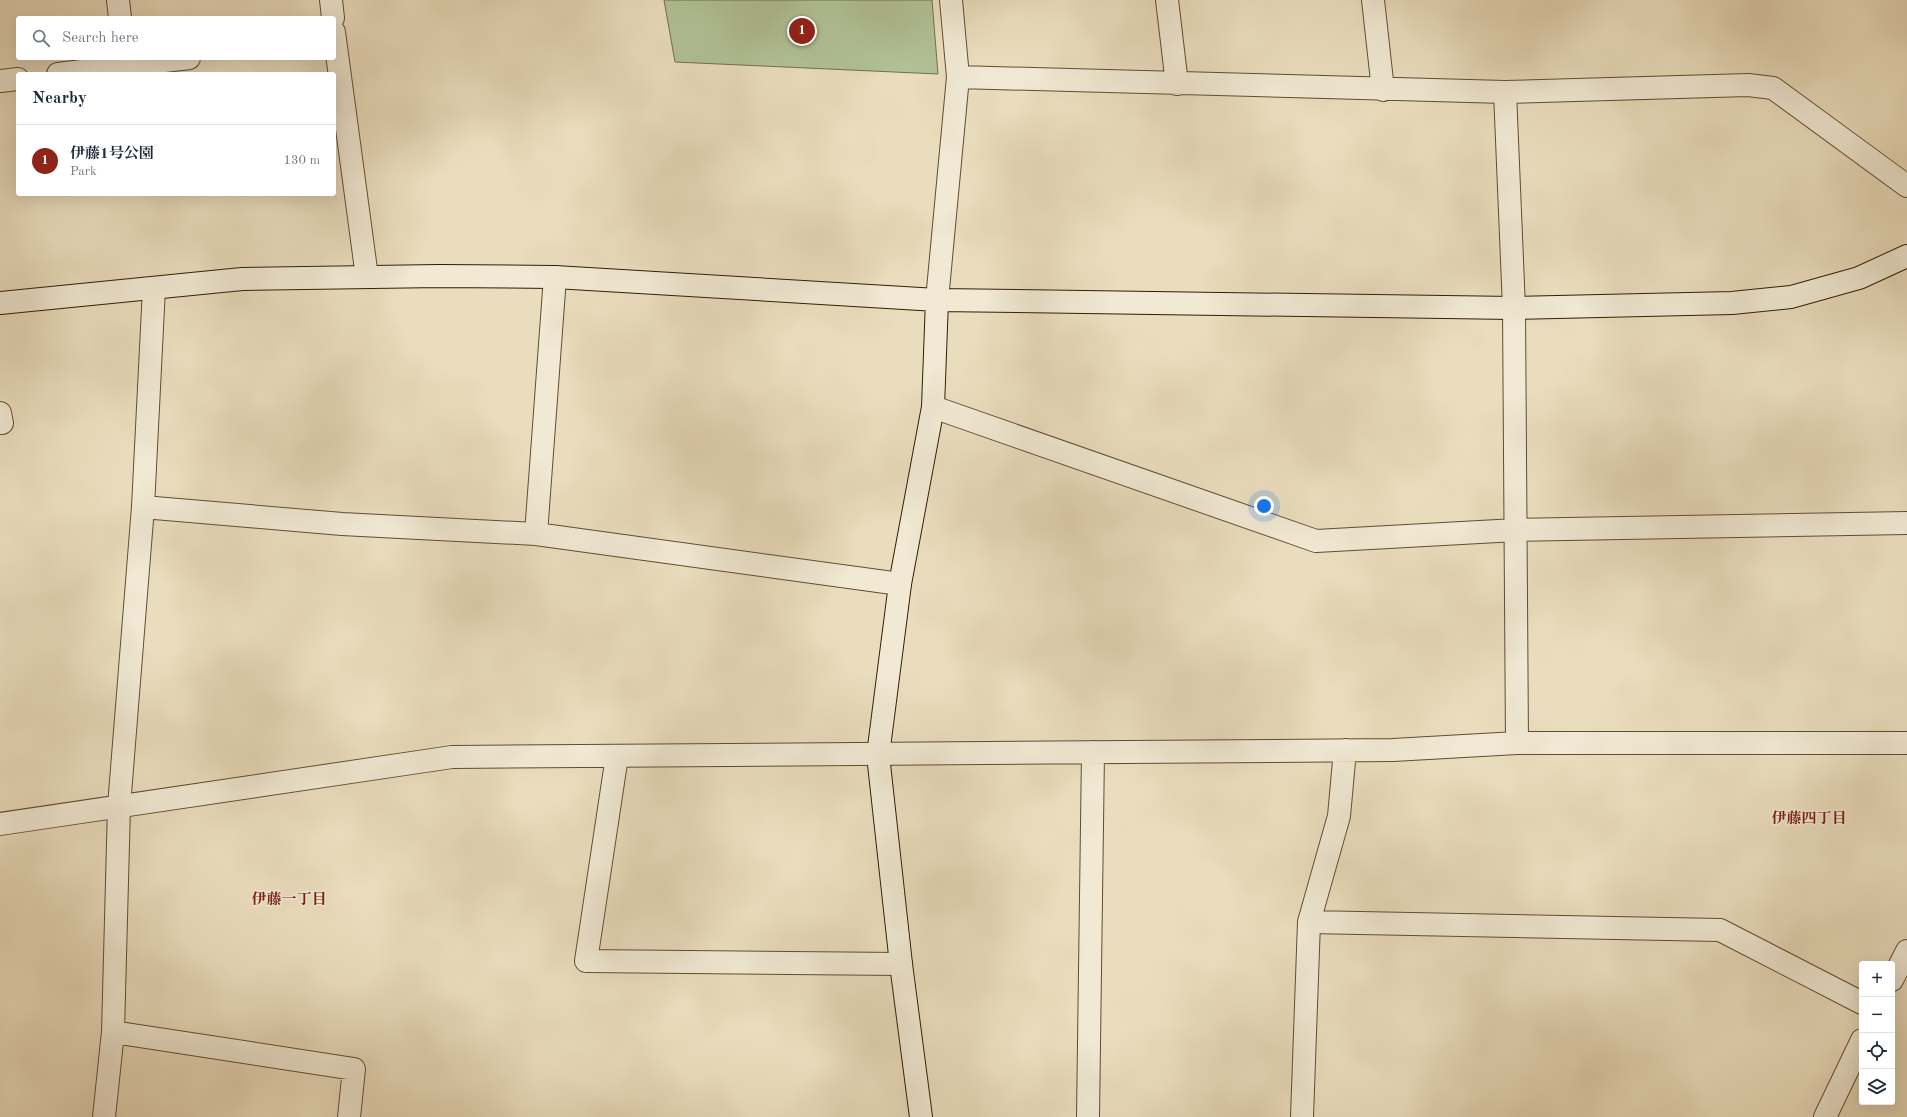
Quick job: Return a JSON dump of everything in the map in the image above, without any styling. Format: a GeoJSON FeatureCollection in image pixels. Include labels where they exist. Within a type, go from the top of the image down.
{"type":"FeatureCollection","features":[{"type":"Feature","properties":{"kind":"street"},"geometry":{"type":"LineString","coordinates":[[118,0],[120,16]]}},
{"type":"Feature","properties":{"kind":"street"},"geometry":{"type":"LineString","coordinates":[[331,0],[333,16]]}},
{"type":"Feature","properties":{"kind":"street"},"geometry":{"type":"LineString","coordinates":[[921,1117],[901,964],[878,755],[900,584],[933,407],[937,300],[958,77],[951,0]]}},
{"type":"Feature","properties":{"kind":"street"},"geometry":{"type":"LineString","coordinates":[[1167,0],[1177,84]]}},
{"type":"Feature","properties":{"kind":"street"},"geometry":{"type":"LineString","coordinates":[[1373,0],[1383,90]]}},
{"type":"Feature","properties":{"kind":"street"},"geometry":{"type":"LineString","coordinates":[[336,52],[367,277]]}},
{"type":"Feature","properties":{"kind":"street"},"geometry":{"type":"LineString","coordinates":[[69,72],[126,62],[158,60]]}},
{"type":"Feature","properties":{"kind":"street"},"geometry":{"type":"LineString","coordinates":[[958,77],[1383,90],[1505,92],[1748,85],[1773,88],[1907,186]]}},
{"type":"Feature","properties":{"kind":"street"},"geometry":{"type":"LineString","coordinates":[[0,81],[16,79]]}},
{"type":"Feature","properties":{"kind":"street"},"geometry":{"type":"LineString","coordinates":[[1505,92],[1514,308],[1517,743]]}},
{"type":"Feature","properties":{"kind":"street"},"geometry":{"type":"LineString","coordinates":[[0,303],[242,280],[367,277],[555,277],[937,300],[1514,308],[1732,303],[1791,297],[1859,278],[1907,256]]}},
{"type":"Feature","properties":{"kind":"street"},"geometry":{"type":"LineString","coordinates":[[536,534],[555,277]]}},
{"type":"Feature","properties":{"kind":"street"},"geometry":{"type":"LineString","coordinates":[[104,1117],[113,1032],[120,806],[143,507],[154,288]]}},
{"type":"Feature","properties":{"kind":"street"},"geometry":{"type":"LineString","coordinates":[[933,407],[1316,541],[1516,530],[1907,523]]}},
{"type":"Feature","properties":{"kind":"street"},"geometry":{"type":"LineString","coordinates":[[0,413],[2,423],[0,423]]}},
{"type":"Feature","properties":{"kind":"street"},"geometry":{"type":"LineString","coordinates":[[143,507],[342,524],[536,534],[900,584]]}},
{"type":"Feature","properties":{"kind":"street"},"geometry":{"type":"LineString","coordinates":[[0,824],[452,757],[1393,750],[1517,743],[1907,743]]}},
{"type":"Feature","properties":{"kind":"street"},"geometry":{"type":"LineString","coordinates":[[1302,1117],[1309,922],[1339,816],[1345,750]]}},
{"type":"Feature","properties":{"kind":"street"},"geometry":{"type":"LineString","coordinates":[[1088,1117],[1093,752]]}},
{"type":"Feature","properties":{"kind":"street"},"geometry":{"type":"LineString","coordinates":[[617,756],[586,961],[901,964]]}},
{"type":"Feature","properties":{"kind":"street"},"geometry":{"type":"LineString","coordinates":[[1309,922],[1720,930],[1859,1001]]}},
{"type":"Feature","properties":{"kind":"street"},"geometry":{"type":"LineString","coordinates":[[1895,974],[1907,951]]}},
{"type":"Feature","properties":{"kind":"street"},"geometry":{"type":"LineString","coordinates":[[113,1032],[354,1068],[349,1117]]}},
{"type":"Feature","properties":{"kind":"street"},"geometry":{"type":"LineString","coordinates":[[1825,1117],[1859,1046]]}},
{"type":"Feature","properties":{"kind":"green space"},"geometry":{"type":"Polygon","coordinates":[[[664,0],[932,0],[938,74],[675,62],[664,0]]]}},
{"type":"Feature","properties":{"kind":"place","name":"伊藤1号公園"},"geometry":{"type":"Point","coordinates":[802,31]}},
{"type":"Feature","properties":{"kind":"district","name":"伊藤四丁目"},"geometry":{"type":"Point","coordinates":[1809,819]}},
{"type":"Feature","properties":{"kind":"district","name":"伊藤一丁目"},"geometry":{"type":"Point","coordinates":[289,900]}}]}
